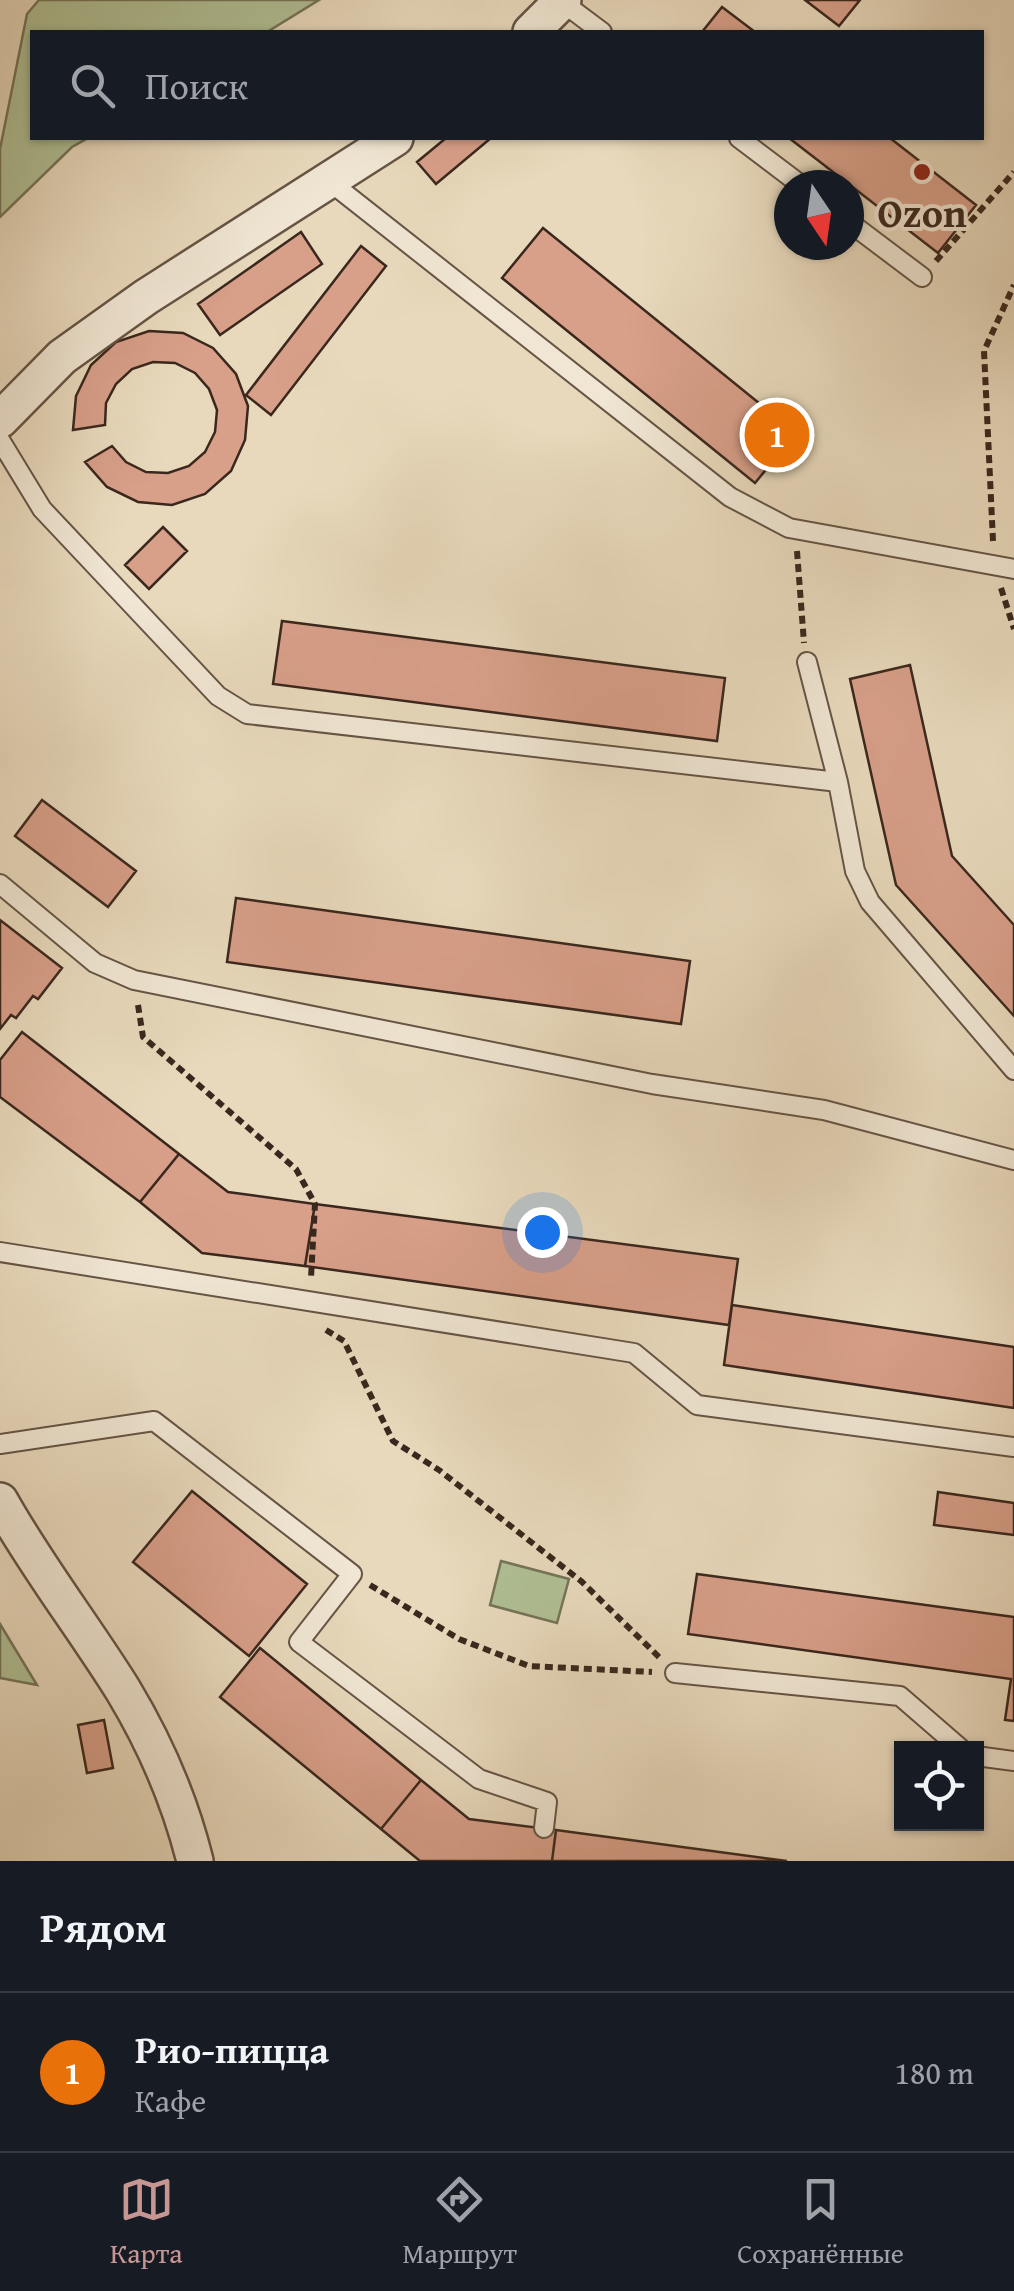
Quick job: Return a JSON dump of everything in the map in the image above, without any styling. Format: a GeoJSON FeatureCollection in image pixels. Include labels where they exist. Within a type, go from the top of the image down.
{"type":"FeatureCollection","features":[{"type":"Feature","properties":{"kind":"street"},"geometry":{"type":"LineString","coordinates":[[533,30],[563,1]]}},
{"type":"Feature","properties":{"kind":"street"},"geometry":{"type":"LineString","coordinates":[[0,420],[62,357],[146,297],[392,140]]}},
{"type":"Feature","properties":{"kind":"street"},"geometry":{"type":"LineString","coordinates":[[0,1501],[31,1556],[124,1692],[161,1762],[196,1861]]}},
{"type":"Feature","properties":{"kind":"lane"},"geometry":{"type":"LineString","coordinates":[[563,1],[599,30]]}},
{"type":"Feature","properties":{"kind":"lane"},"geometry":{"type":"LineString","coordinates":[[742,140],[781,170]]}},
{"type":"Feature","properties":{"kind":"lane"},"geometry":{"type":"LineString","coordinates":[[329,181],[730,497],[789,528],[1014,570]]}},
{"type":"Feature","properties":{"kind":"lane"},"geometry":{"type":"LineString","coordinates":[[864,233],[922,277]]}},
{"type":"Feature","properties":{"kind":"lane"},"geometry":{"type":"LineString","coordinates":[[0,440],[42,510],[218,696],[247,714],[838,782]]}},
{"type":"Feature","properties":{"kind":"lane"},"geometry":{"type":"LineString","coordinates":[[806,658],[838,782],[855,871],[870,902],[1014,1070]]}},
{"type":"Feature","properties":{"kind":"lane"},"geometry":{"type":"LineString","coordinates":[[0,884],[95,963],[134,980],[652,1084],[824,1110],[1014,1160]]}},
{"type":"Feature","properties":{"kind":"lane"},"geometry":{"type":"LineString","coordinates":[[0,1252],[634,1353],[697,1405],[1014,1447]]}},
{"type":"Feature","properties":{"kind":"lane"},"geometry":{"type":"LineString","coordinates":[[0,1444],[154,1421],[352,1574],[299,1642],[479,1780],[547,1802],[544,1828]]}},
{"type":"Feature","properties":{"kind":"lane"},"geometry":{"type":"LineString","coordinates":[[675,1673],[900,1696],[952,1741]]}},
{"type":"Feature","properties":{"kind":"lane"},"geometry":{"type":"LineString","coordinates":[[984,1757],[1014,1761]]}},
{"type":"Feature","properties":{"kind":"path"},"geometry":{"type":"LineString","coordinates":[[922,277],[1014,172]]}},
{"type":"Feature","properties":{"kind":"path"},"geometry":{"type":"LineString","coordinates":[[1014,284],[984,352],[994,566],[1014,630]]}},
{"type":"Feature","properties":{"kind":"path"},"geometry":{"type":"LineString","coordinates":[[796,537],[806,658]]}},
{"type":"Feature","properties":{"kind":"path"},"geometry":{"type":"LineString","coordinates":[[134,980],[144,1036],[296,1168],[315,1204],[309,1321],[344,1341],[393,1441],[439,1470],[581,1581],[675,1673]]}},
{"type":"Feature","properties":{"kind":"path"},"geometry":{"type":"LineString","coordinates":[[352,1574],[459,1638],[529,1666],[675,1673]]}},
{"type":"Feature","properties":{"kind":"green space"},"geometry":{"type":"Polygon","coordinates":[[[39,0],[319,0],[270,30],[30,30],[30,140],[84,140],[72,147],[0,217],[0,149],[27,14],[39,0]]]}},
{"type":"Feature","properties":{"kind":"green space"},"geometry":{"type":"Polygon","coordinates":[[[501,1561],[569,1579],[557,1623],[490,1605],[501,1561]]]}},
{"type":"Feature","properties":{"kind":"green space"},"geometry":{"type":"Polygon","coordinates":[[[0,1624],[37,1685],[0,1678],[0,1624]]]}},
{"type":"Feature","properties":{"kind":"building"},"geometry":{"type":"Polygon","coordinates":[[[805,0],[860,0],[839,26],[805,0]]]}},
{"type":"Feature","properties":{"kind":"building"},"geometry":{"type":"Polygon","coordinates":[[[722,7],[752,30],[704,30],[722,7]]]}},
{"type":"Feature","properties":{"kind":"building"},"geometry":{"type":"Polygon","coordinates":[[[444,140],[489,140],[436,184],[417,162],[444,140]]]}},
{"type":"Feature","properties":{"kind":"building"},"geometry":{"type":"Polygon","coordinates":[[[792,140],[893,140],[976,205],[938,253],[864,196],[864,170],[830,170],[792,140]]]}},
{"type":"Feature","properties":{"kind":"building"},"geometry":{"type":"Polygon","coordinates":[[[543,228],[796,433],[755,483],[502,278],[543,228]]]}},
{"type":"Feature","properties":{"kind":"building"},"geometry":{"type":"Polygon","coordinates":[[[301,232],[322,264],[220,335],[198,304],[301,232]]]}},
{"type":"Feature","properties":{"kind":"building"},"geometry":{"type":"Polygon","coordinates":[[[361,246],[386,266],[271,415],[246,395],[361,246]]]}},
{"type":"Feature","properties":{"kind":"building"},"geometry":{"type":"Polygon","coordinates":[[[149,331],[183,333],[213,348],[236,374],[248,406],[245,440],[231,471],[205,494],[172,505],[138,502],[107,487],[85,462],[112,446],[126,462],[146,472],[168,473],[189,466],[205,452],[215,432],[217,410],[209,389],[195,373],[175,363],[153,362],[132,369],[116,384],[106,403],[105,425],[73,430],[76,396],[91,365],[116,342],[149,331]]]}},
{"type":"Feature","properties":{"kind":"building"},"geometry":{"type":"Polygon","coordinates":[[[163,527],[187,551],[149,589],[125,565],[163,527]]]}},
{"type":"Feature","properties":{"kind":"building"},"geometry":{"type":"Polygon","coordinates":[[[282,621],[725,678],[717,741],[273,684],[282,621]]]}},
{"type":"Feature","properties":{"kind":"building"},"geometry":{"type":"Polygon","coordinates":[[[910,665],[952,856],[1014,925],[1014,1016],[896,885],[850,679],[910,665]]]}},
{"type":"Feature","properties":{"kind":"building"},"geometry":{"type":"Polygon","coordinates":[[[42,800],[136,871],[108,907],[15,836],[42,800]]]}},
{"type":"Feature","properties":{"kind":"building"},"geometry":{"type":"Polygon","coordinates":[[[236,898],[690,961],[681,1024],[227,962],[236,898]]]}},
{"type":"Feature","properties":{"kind":"building"},"geometry":{"type":"Polygon","coordinates":[[[0,920],[62,968],[38,999],[33,996],[16,1018],[11,1015],[0,1029],[0,920]]]}},
{"type":"Feature","properties":{"kind":"building"},"geometry":{"type":"Polygon","coordinates":[[[22,1032],[179,1154],[140,1202],[0,1097],[0,1060],[22,1032]]]}},
{"type":"Feature","properties":{"kind":"building"},"geometry":{"type":"Polygon","coordinates":[[[179,1154],[228,1192],[315,1204],[305,1266],[202,1253],[140,1202],[179,1154]]]}},
{"type":"Feature","properties":{"kind":"building"},"geometry":{"type":"Polygon","coordinates":[[[315,1204],[738,1259],[729,1325],[305,1266],[315,1204]]]}},
{"type":"Feature","properties":{"kind":"building"},"geometry":{"type":"Polygon","coordinates":[[[732,1305],[1014,1347],[1014,1408],[724,1365],[732,1305]]]}},
{"type":"Feature","properties":{"kind":"building"},"geometry":{"type":"Polygon","coordinates":[[[192,1491],[307,1584],[249,1656],[133,1562],[192,1491]]]}},
{"type":"Feature","properties":{"kind":"building"},"geometry":{"type":"Polygon","coordinates":[[[938,1492],[1014,1503],[1014,1535],[934,1525],[938,1492]]]}},
{"type":"Feature","properties":{"kind":"building"},"geometry":{"type":"Polygon","coordinates":[[[697,1574],[1014,1617],[1014,1721],[1005,1720],[1011,1679],[688,1634],[697,1574]]]}},
{"type":"Feature","properties":{"kind":"building"},"geometry":{"type":"Polygon","coordinates":[[[260,1648],[421,1780],[381,1829],[220,1697],[260,1648]]]}},
{"type":"Feature","properties":{"kind":"building"},"geometry":{"type":"Polygon","coordinates":[[[104,1720],[113,1768],[87,1773],[78,1725],[104,1720]]]}},
{"type":"Feature","properties":{"kind":"building"},"geometry":{"type":"Polygon","coordinates":[[[421,1780],[469,1819],[556,1830],[552,1861],[420,1861],[381,1829],[421,1780]]]}},
{"type":"Feature","properties":{"kind":"building"},"geometry":{"type":"Polygon","coordinates":[[[556,1830],[787,1861],[552,1861],[556,1830]]]}},
{"type":"Feature","properties":{"kind":"place","name":"Ozon"},"geometry":{"type":"Point","coordinates":[922,172]}},
{"type":"Feature","properties":{"kind":"place","name":"Рио-пицца"},"geometry":{"type":"Point","coordinates":[777,435]}}]}
